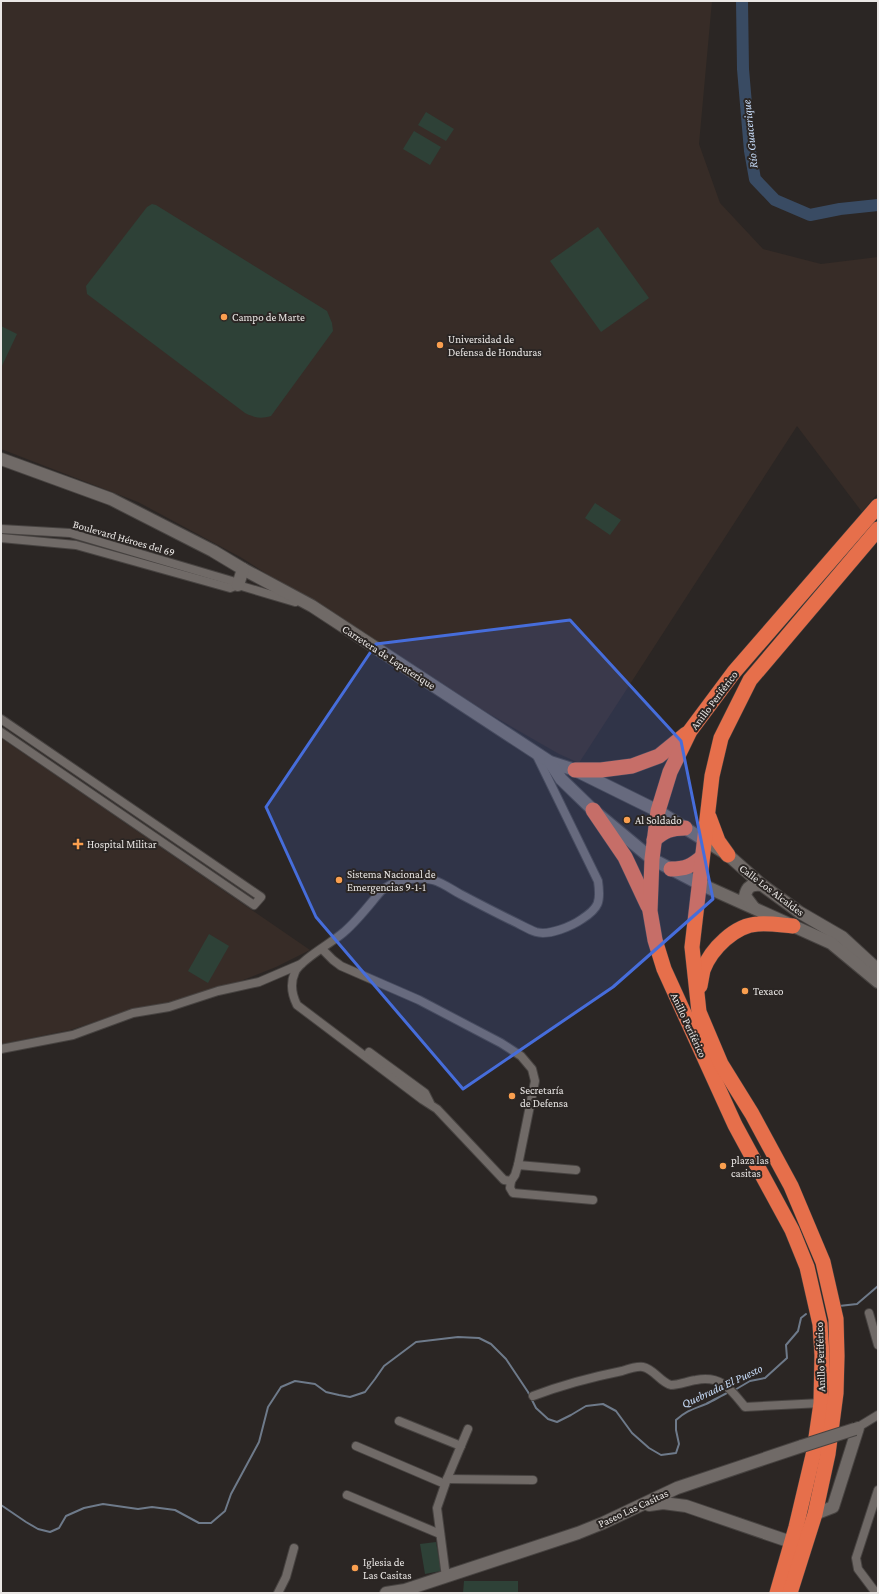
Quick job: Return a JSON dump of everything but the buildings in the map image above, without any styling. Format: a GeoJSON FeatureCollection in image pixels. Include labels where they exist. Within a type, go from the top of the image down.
{"type":"FeatureCollection","features":[{"type":"Feature","properties":{"kind":"highway","name":"Anillo Periférico"},"geometry":{"type":"LineString","coordinates":[[776,1593],[791,1542],[814,1451],[821,1403],[822,1355],[820,1324],[807,1267],[792,1230],[735,1125],[664,969],[655,940],[650,911],[652,859],[658,810],[670,772],[690,731],[734,672],[878,506]]}},
{"type":"Feature","properties":{"kind":"highway","name":"Anillo Periférico"},"geometry":{"type":"LineString","coordinates":[[790,1593],[815,1514],[828,1454],[833,1420],[837,1356],[836,1319],[824,1262],[791,1186],[775,1155],[721,1064],[699,1012],[692,947],[708,804],[712,776],[721,738],[750,680],[878,529]]}},
{"type":"Feature","properties":{"kind":"highway"},"geometry":{"type":"LineString","coordinates":[[575,770],[601,770],[632,766],[659,756],[690,731]]}},
{"type":"Feature","properties":{"kind":"highway"},"geometry":{"type":"LineString","coordinates":[[708,804],[714,833],[728,856]]}},
{"type":"Feature","properties":{"kind":"highway"},"geometry":{"type":"LineString","coordinates":[[593,810],[625,857],[650,911]]}},
{"type":"Feature","properties":{"kind":"highway"},"geometry":{"type":"LineString","coordinates":[[654,840],[663,832],[673,828],[685,828]]}},
{"type":"Feature","properties":{"kind":"highway"},"geometry":{"type":"LineString","coordinates":[[671,869],[683,869],[694,865],[702,857]]}},
{"type":"Feature","properties":{"kind":"highway"},"geometry":{"type":"LineString","coordinates":[[697,996],[704,969],[716,949],[731,934],[744,926],[758,924],[793,926]]}},
{"type":"Feature","properties":{"kind":"main road","name":"Carretera de Lepaterique"},"geometry":{"type":"LineString","coordinates":[[1,459],[111,499],[213,551],[312,606],[550,762],[575,770],[658,810],[704,840]]}},
{"type":"Feature","properties":{"kind":"main road"},"geometry":{"type":"LineString","coordinates":[[238,585],[243,569]]}},
{"type":"Feature","properties":{"kind":"main road","name":"Carretera de Lepaterique"},"geometry":{"type":"LineString","coordinates":[[550,762],[561,779],[593,810],[652,859],[698,884]]}},
{"type":"Feature","properties":{"kind":"main road","name":"Calle Los Alcaldes"},"geometry":{"type":"LineString","coordinates":[[704,840],[728,856],[762,885],[799,912],[842,937],[878,970]]}},
{"type":"Feature","properties":{"kind":"main road","name":"Calle Los Alcaldes"},"geometry":{"type":"LineString","coordinates":[[698,884],[817,936],[837,947],[878,982]]}},
{"type":"Feature","properties":{"kind":"main road"},"geometry":{"type":"LineString","coordinates":[[755,910],[745,896],[746,890],[755,884],[762,885]]}},
{"type":"Feature","properties":{"kind":"main road"},"geometry":{"type":"LineString","coordinates":[[815,1514],[833,1507],[856,1428]]}},
{"type":"Feature","properties":{"kind":"main road","name":"Paseo Las Casitas"},"geometry":{"type":"LineString","coordinates":[[386,1593],[405,1590],[578,1533],[603,1523],[677,1488],[856,1428]]}},
{"type":"Feature","properties":{"kind":"main road"},"geometry":{"type":"LineString","coordinates":[[677,1488],[678,1497],[686,1506]]}},
{"type":"Feature","properties":{"kind":"main road"},"geometry":{"type":"LineString","coordinates":[[638,1506],[663,1503],[686,1506],[791,1542]]}},
{"type":"Feature","properties":{"kind":"street","name":"Boulevard Héroes del 69"},"geometry":{"type":"LineString","coordinates":[[1,529],[70,534],[232,580],[238,585],[312,606]]}},
{"type":"Feature","properties":{"kind":"street","name":"Boulevard Héroes del 69"},"geometry":{"type":"LineString","coordinates":[[1,538],[76,545],[230,588],[238,585]]}},
{"type":"Feature","properties":{"kind":"street"},"geometry":{"type":"LineString","coordinates":[[1,720],[261,897],[254,906],[1,732]]}},
{"type":"Feature","properties":{"kind":"street"},"geometry":{"type":"LineString","coordinates":[[511,1181],[504,1180],[430,1103],[423,1100],[297,1005],[293,996],[292,983],[295,972],[303,963],[344,932],[381,891],[388,886],[411,879],[432,880],[441,883],[484,907],[537,932],[553,932],[568,927],[591,913],[598,906],[600,893],[598,881],[536,753]]}},
{"type":"Feature","properties":{"kind":"street"},"geometry":{"type":"LineString","coordinates":[[322,949],[341,966],[419,1000],[463,1022],[521,1056],[532,1069],[535,1081],[518,1165],[515,1175],[511,1181],[510,1188],[513,1192],[593,1200]]}},
{"type":"Feature","properties":{"kind":"street"},"geometry":{"type":"LineString","coordinates":[[1,1048],[73,1035],[133,1013],[169,1007],[218,992],[259,982],[303,963]]}},
{"type":"Feature","properties":{"kind":"street"},"geometry":{"type":"LineString","coordinates":[[518,1165],[576,1170]]}},
{"type":"Feature","properties":{"kind":"street"},"geometry":{"type":"LineString","coordinates":[[868,1313],[878,1345]]}},
{"type":"Feature","properties":{"kind":"street"},"geometry":{"type":"LineString","coordinates":[[533,1396],[588,1379],[641,1367],[649,1370],[661,1380],[671,1385],[707,1379],[719,1381],[724,1384],[745,1407],[821,1403]]}},
{"type":"Feature","properties":{"kind":"street","name":"Paseo Las Casitas"},"geometry":{"type":"LineString","coordinates":[[856,1428],[878,1416]]}},
{"type":"Feature","properties":{"kind":"street"},"geometry":{"type":"LineString","coordinates":[[399,1421],[461,1446]]}},
{"type":"Feature","properties":{"kind":"street"},"geometry":{"type":"LineString","coordinates":[[446,1577],[437,1508],[446,1481],[468,1429]]}},
{"type":"Feature","properties":{"kind":"street"},"geometry":{"type":"LineString","coordinates":[[356,1446],[446,1481],[533,1480]]}},
{"type":"Feature","properties":{"kind":"street"},"geometry":{"type":"LineString","coordinates":[[876,1593],[858,1569],[856,1558],[878,1490]]}},
{"type":"Feature","properties":{"kind":"street"},"geometry":{"type":"LineString","coordinates":[[347,1495],[440,1534]]}},
{"type":"Feature","properties":{"kind":"street"},"geometry":{"type":"LineString","coordinates":[[278,1593],[286,1577],[294,1548]]}},
{"type":"Feature","properties":{"kind":"highlighted area"},"geometry":{"type":"Polygon","coordinates":[[[570,620],[681,741],[713,899],[613,987],[463,1089],[316,917],[266,807],[376,644],[570,620]]]}},
{"type":"Feature","properties":{"kind":"shaded area","name":"Universidad de Defensa de Honduras"},"geometry":{"type":"Polygon","coordinates":[[[1,1],[712,1],[699,144],[720,203],[763,249],[821,264],[878,257],[878,493],[862,512],[797,426],[579,763],[559,754],[446,689],[242,558],[138,502],[1,449],[1,1]]]}},
{"type":"Feature","properties":{"kind":"shaded area","name":"Hospital Militar"},"geometry":{"type":"Polygon","coordinates":[[[1,738],[310,950],[276,967],[238,982],[166,1004],[131,1010],[70,1030],[1,1044],[1,738]]]}},
{"type":"Feature","properties":{"kind":"green space"},"geometry":{"type":"Polygon","coordinates":[[[426,112],[454,129],[446,141],[418,125],[426,112]]]}},
{"type":"Feature","properties":{"kind":"green space"},"geometry":{"type":"Polygon","coordinates":[[[414,131],[441,147],[430,165],[403,149],[414,131]]]}},
{"type":"Feature","properties":{"kind":"green space","name":"Campo de Marte"},"geometry":{"type":"Polygon","coordinates":[[[152,204],[156,205],[327,311],[332,323],[333,331],[271,416],[258,418],[245,413],[87,294],[86,286],[147,207],[152,204]]]}},
{"type":"Feature","properties":{"kind":"green space"},"geometry":{"type":"Polygon","coordinates":[[[598,227],[649,298],[601,332],[550,261],[598,227]]]}},
{"type":"Feature","properties":{"kind":"green space"},"geometry":{"type":"Polygon","coordinates":[[[1,326],[17,334],[1,368],[1,326]]]}},
{"type":"Feature","properties":{"kind":"green space"},"geometry":{"type":"Polygon","coordinates":[[[595,503],[621,520],[610,535],[585,518],[595,503]]]}},
{"type":"Feature","properties":{"kind":"green space"},"geometry":{"type":"Polygon","coordinates":[[[209,934],[229,946],[208,983],[188,971],[209,934]]]}},
{"type":"Feature","properties":{"kind":"green space"},"geometry":{"type":"Polygon","coordinates":[[[436,1542],[441,1571],[425,1574],[420,1544],[436,1542]]]}},
{"type":"Feature","properties":{"kind":"green space"},"geometry":{"type":"Polygon","coordinates":[[[464,1581],[518,1581],[518,1593],[463,1593],[464,1581]]]}},
{"type":"Feature","properties":{"kind":"waterway","name":"Río Guacerique"},"geometry":{"type":"LineString","coordinates":[[742,1],[743,69],[750,151],[755,179],[775,200],[810,215],[840,209],[878,205]]}},
{"type":"Feature","properties":{"kind":"waterway","name":"Quebrada El Puesto"},"geometry":{"type":"LineString","coordinates":[[839,1306],[857,1304],[878,1286]]}},
{"type":"Feature","properties":{"kind":"waterway","name":"Quebrada El Puesto"},"geometry":{"type":"LineString","coordinates":[[733,1391],[750,1381],[765,1378],[787,1358],[786,1345],[798,1331],[801,1318],[806,1314]]}},
{"type":"Feature","properties":{"kind":"waterway","name":"Quebrada El Puesto"},"geometry":{"type":"LineString","coordinates":[[1,1505],[38,1529],[50,1532],[59,1528],[66,1516],[84,1508],[103,1504],[138,1509],[152,1507],[175,1510],[199,1523],[211,1523],[225,1511],[231,1494],[259,1442],[268,1407],[281,1387],[295,1381],[315,1384],[326,1392],[350,1397],[365,1392],[384,1366],[416,1342],[458,1337],[479,1338],[491,1344],[506,1359],[528,1392],[536,1408],[548,1419],[557,1422],[586,1406],[603,1404],[616,1411],[632,1433],[649,1448],[661,1455],[676,1453],[679,1444],[676,1430],[676,1420],[687,1412],[729,1392]]}},
{"type":"Feature","properties":{"kind":"place","name":"Campo de Marte"},"geometry":{"type":"Point","coordinates":[224,317]}},
{"type":"Feature","properties":{"kind":"place","name":"Universidad de Defensa de Honduras"},"geometry":{"type":"Point","coordinates":[440,345]}},
{"type":"Feature","properties":{"kind":"place","name":"Al Soldado"},"geometry":{"type":"Point","coordinates":[627,820]}},
{"type":"Feature","properties":{"kind":"place","name":"Hospital Militar"},"geometry":{"type":"Point","coordinates":[78,844]}},
{"type":"Feature","properties":{"kind":"place","name":"Sistema Nacional de Emergencias 9-1-1"},"geometry":{"type":"Point","coordinates":[339,880]}},
{"type":"Feature","properties":{"kind":"place","name":"Texaco"},"geometry":{"type":"Point","coordinates":[745,991]}},
{"type":"Feature","properties":{"kind":"place","name":"Secretaría de Defensa"},"geometry":{"type":"Point","coordinates":[512,1096]}},
{"type":"Feature","properties":{"kind":"place","name":"plaza las casitas"},"geometry":{"type":"Point","coordinates":[723,1166]}},
{"type":"Feature","properties":{"kind":"place","name":"Iglesia de Las Casitas"},"geometry":{"type":"Point","coordinates":[355,1568]}}]}
